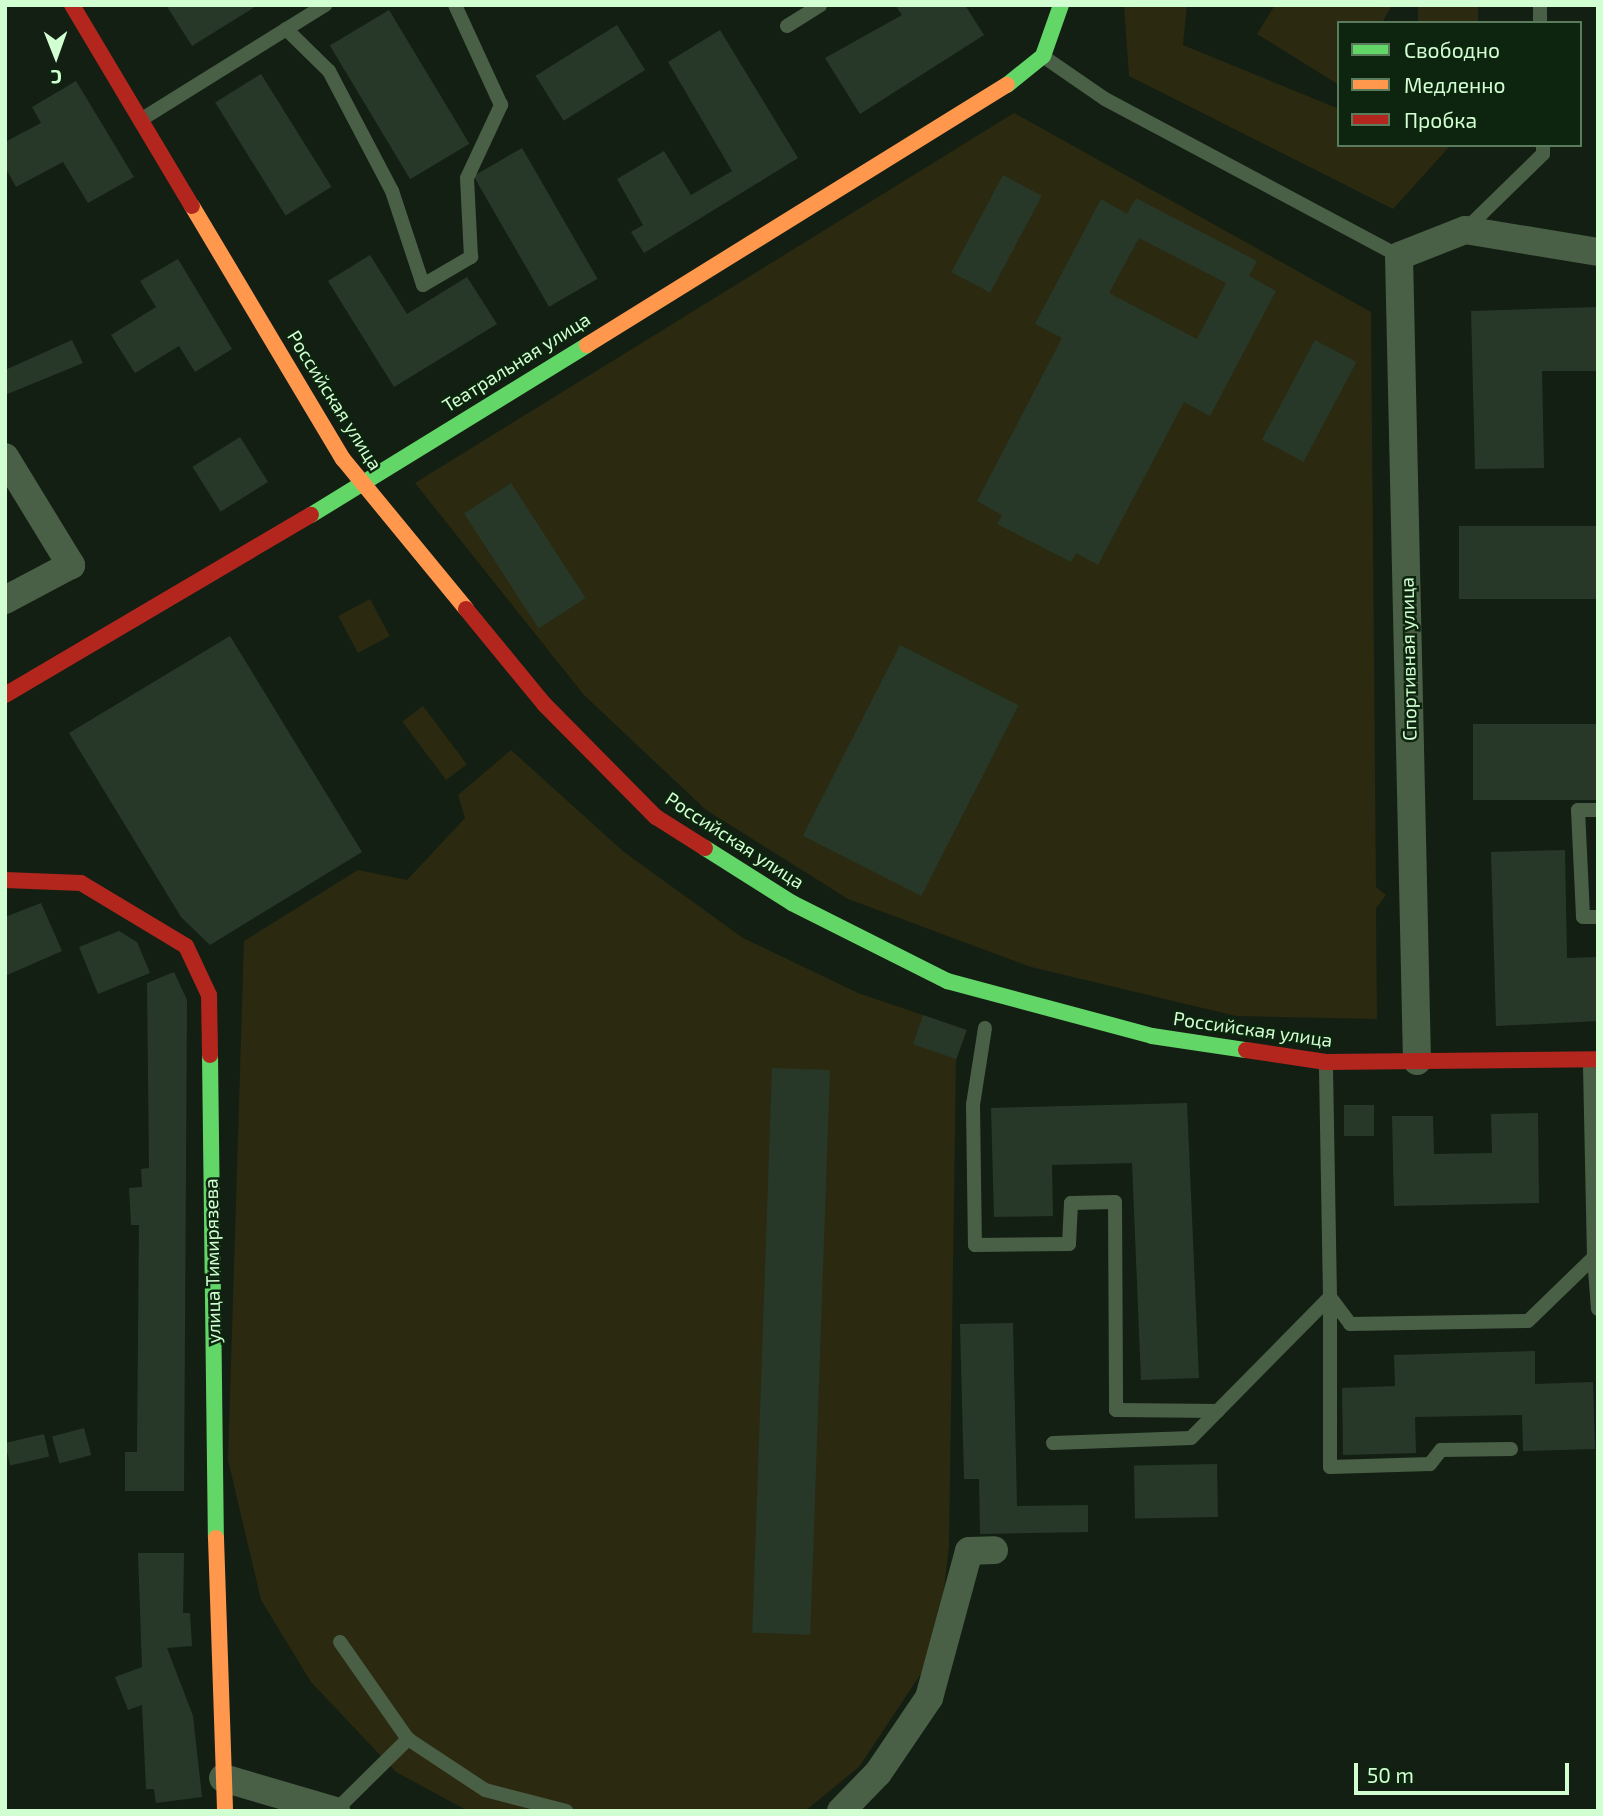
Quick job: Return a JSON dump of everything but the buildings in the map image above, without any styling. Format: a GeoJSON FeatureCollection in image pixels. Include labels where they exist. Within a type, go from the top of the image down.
{"type":"FeatureCollection","features":[{"type":"Feature","properties":{"kind":"street","name":"Российская улица"},"geometry":{"type":"LineString","coordinates":[[72,5],[361,482],[544,704],[656,817],[792,903],[947,981],[1152,1036],[1326,1062],[1594,1060]]}},
{"type":"Feature","properties":{"kind":"street"},"geometry":{"type":"LineString","coordinates":[[1042,57],[1061,5]]}},
{"type":"Feature","properties":{"kind":"street","name":"Театральная улица"},"geometry":{"type":"LineString","coordinates":[[5,695],[361,482],[1025,75],[1042,57]]}},
{"type":"Feature","properties":{"kind":"street"},"geometry":{"type":"LineString","coordinates":[[1399,256],[1465,230],[1598,252]]}},
{"type":"Feature","properties":{"kind":"street","name":"Спортивная улица"},"geometry":{"type":"LineString","coordinates":[[1399,256],[1417,1061]]}},
{"type":"Feature","properties":{"kind":"street"},"geometry":{"type":"LineString","coordinates":[[5,457],[71,565],[5,600]]}},
{"type":"Feature","properties":{"kind":"street","name":"улица Тимирязева"},"geometry":{"type":"LineString","coordinates":[[5,880],[81,883],[186,946],[209,995],[223,1778],[226,1811]]}},
{"type":"Feature","properties":{"kind":"street"},"geometry":{"type":"LineString","coordinates":[[848,1808],[878,1773],[929,1698],[969,1550],[994,1550]]}},
{"type":"Feature","properties":{"kind":"street"},"geometry":{"type":"LineString","coordinates":[[223,1778],[335,1811]]}},
{"type":"Feature","properties":{"kind":"lane"},"geometry":{"type":"LineString","coordinates":[[141,120],[325,5]]}},
{"type":"Feature","properties":{"kind":"lane"},"geometry":{"type":"LineString","coordinates":[[286,29],[329,71],[392,191],[423,285],[471,257],[467,178],[501,105],[455,5]]}},
{"type":"Feature","properties":{"kind":"lane"},"geometry":{"type":"LineString","coordinates":[[787,26],[820,5]]}},
{"type":"Feature","properties":{"kind":"lane"},"geometry":{"type":"LineString","coordinates":[[1042,57],[1105,99],[1399,256]]}},
{"type":"Feature","properties":{"kind":"lane"},"geometry":{"type":"LineString","coordinates":[[1465,230],[1543,153],[1543,147]]}},
{"type":"Feature","properties":{"kind":"lane"},"geometry":{"type":"LineString","coordinates":[[1598,810],[1578,810],[1583,917],[1598,916]]}},
{"type":"Feature","properties":{"kind":"lane"},"geometry":{"type":"LineString","coordinates":[[985,1028],[973,1105],[975,1245],[1069,1244],[1071,1203],[1115,1202],[1116,1410],[1218,1411]]}},
{"type":"Feature","properties":{"kind":"lane"},"geometry":{"type":"LineString","coordinates":[[1594,1060],[1594,1257],[1598,1309]]}},
{"type":"Feature","properties":{"kind":"lane"},"geometry":{"type":"LineString","coordinates":[[1326,1062],[1331,1467],[1430,1464],[1441,1450],[1511,1449]]}},
{"type":"Feature","properties":{"kind":"lane"},"geometry":{"type":"LineString","coordinates":[[1330,1297],[1350,1324],[1528,1321],[1594,1257]]}},
{"type":"Feature","properties":{"kind":"lane"},"geometry":{"type":"LineString","coordinates":[[1053,1443],[1191,1438],[1330,1297]]}},
{"type":"Feature","properties":{"kind":"lane"},"geometry":{"type":"LineString","coordinates":[[340,1642],[408,1739],[485,1790],[566,1811]]}},
{"type":"Feature","properties":{"kind":"lane"},"geometry":{"type":"LineString","coordinates":[[335,1811],[408,1739]]}},
{"type":"Feature","properties":{"kind":"shaded area"},"geometry":{"type":"Polygon","coordinates":[[[1124,5],[1187,5],[1183,45],[1337,108],[1337,147],[1449,147],[1393,209],[1129,76],[1124,5]]]}},
{"type":"Feature","properties":{"kind":"shaded area"},"geometry":{"type":"Polygon","coordinates":[[[1275,5],[1392,5],[1383,21],[1337,21],[1337,84],[1257,34],[1275,5]]]}},
{"type":"Feature","properties":{"kind":"shaded area"},"geometry":{"type":"Polygon","coordinates":[[[1418,5],[1478,5],[1478,21],[1418,21],[1418,5]]]}},
{"type":"Feature","properties":{"kind":"shaded area"},"geometry":{"type":"Polygon","coordinates":[[[1014,113],[1371,312],[1376,887],[1386,895],[1376,908],[1377,1019],[1236,1016],[1031,967],[848,899],[706,810],[584,695],[415,483],[1014,113]]]}},
{"type":"Feature","properties":{"kind":"shaded area"},"geometry":{"type":"Polygon","coordinates":[[[370,599],[390,636],[358,653],[338,616],[370,599]]]}},
{"type":"Feature","properties":{"kind":"shaded area"},"geometry":{"type":"Polygon","coordinates":[[[423,706],[467,764],[446,780],[402,722],[423,706]]]}},
{"type":"Feature","properties":{"kind":"shaded area"},"geometry":{"type":"Polygon","coordinates":[[[511,750],[624,852],[743,938],[858,993],[967,1030],[956,1060],[949,1547],[942,1606],[928,1663],[859,1767],[805,1811],[468,1811],[396,1772],[311,1682],[261,1600],[228,1460],[244,941],[358,870],[407,880],[465,818],[458,795],[511,750]]]}},
{"type":"Feature","properties":{"kind":"traffic: fast"},"geometry":{"type":"LineString","coordinates":[[1007,85],[1043,56],[1061,5]]}},
{"type":"Feature","properties":{"kind":"traffic: fast"},"geometry":{"type":"LineString","coordinates":[[311,515],[587,345]]}},
{"type":"Feature","properties":{"kind":"traffic: fast"},"geometry":{"type":"LineString","coordinates":[[705,848],[792,903],[947,981],[1152,1036],[1246,1050]]}},
{"type":"Feature","properties":{"kind":"traffic: fast"},"geometry":{"type":"LineString","coordinates":[[210,1055],[216,1538]]}},
{"type":"Feature","properties":{"kind":"traffic: slow"},"geometry":{"type":"LineString","coordinates":[[587,345],[1007,85]]}},
{"type":"Feature","properties":{"kind":"traffic: slow"},"geometry":{"type":"LineString","coordinates":[[192,206],[343,459],[466,609]]}},
{"type":"Feature","properties":{"kind":"traffic: slow"},"geometry":{"type":"LineString","coordinates":[[216,1538],[225,1811]]}},
{"type":"Feature","properties":{"kind":"traffic: jam"},"geometry":{"type":"LineString","coordinates":[[72,5],[192,206]]}},
{"type":"Feature","properties":{"kind":"traffic: jam"},"geometry":{"type":"LineString","coordinates":[[5,695],[311,515]]}},
{"type":"Feature","properties":{"kind":"traffic: jam"},"geometry":{"type":"LineString","coordinates":[[466,609],[544,704],[656,817],[705,848]]}},
{"type":"Feature","properties":{"kind":"traffic: jam"},"geometry":{"type":"LineString","coordinates":[[5,880],[81,883],[186,946],[209,995],[210,1055]]}},
{"type":"Feature","properties":{"kind":"traffic: jam"},"geometry":{"type":"LineString","coordinates":[[1246,1050],[1326,1062],[1598,1059]]}}]}
